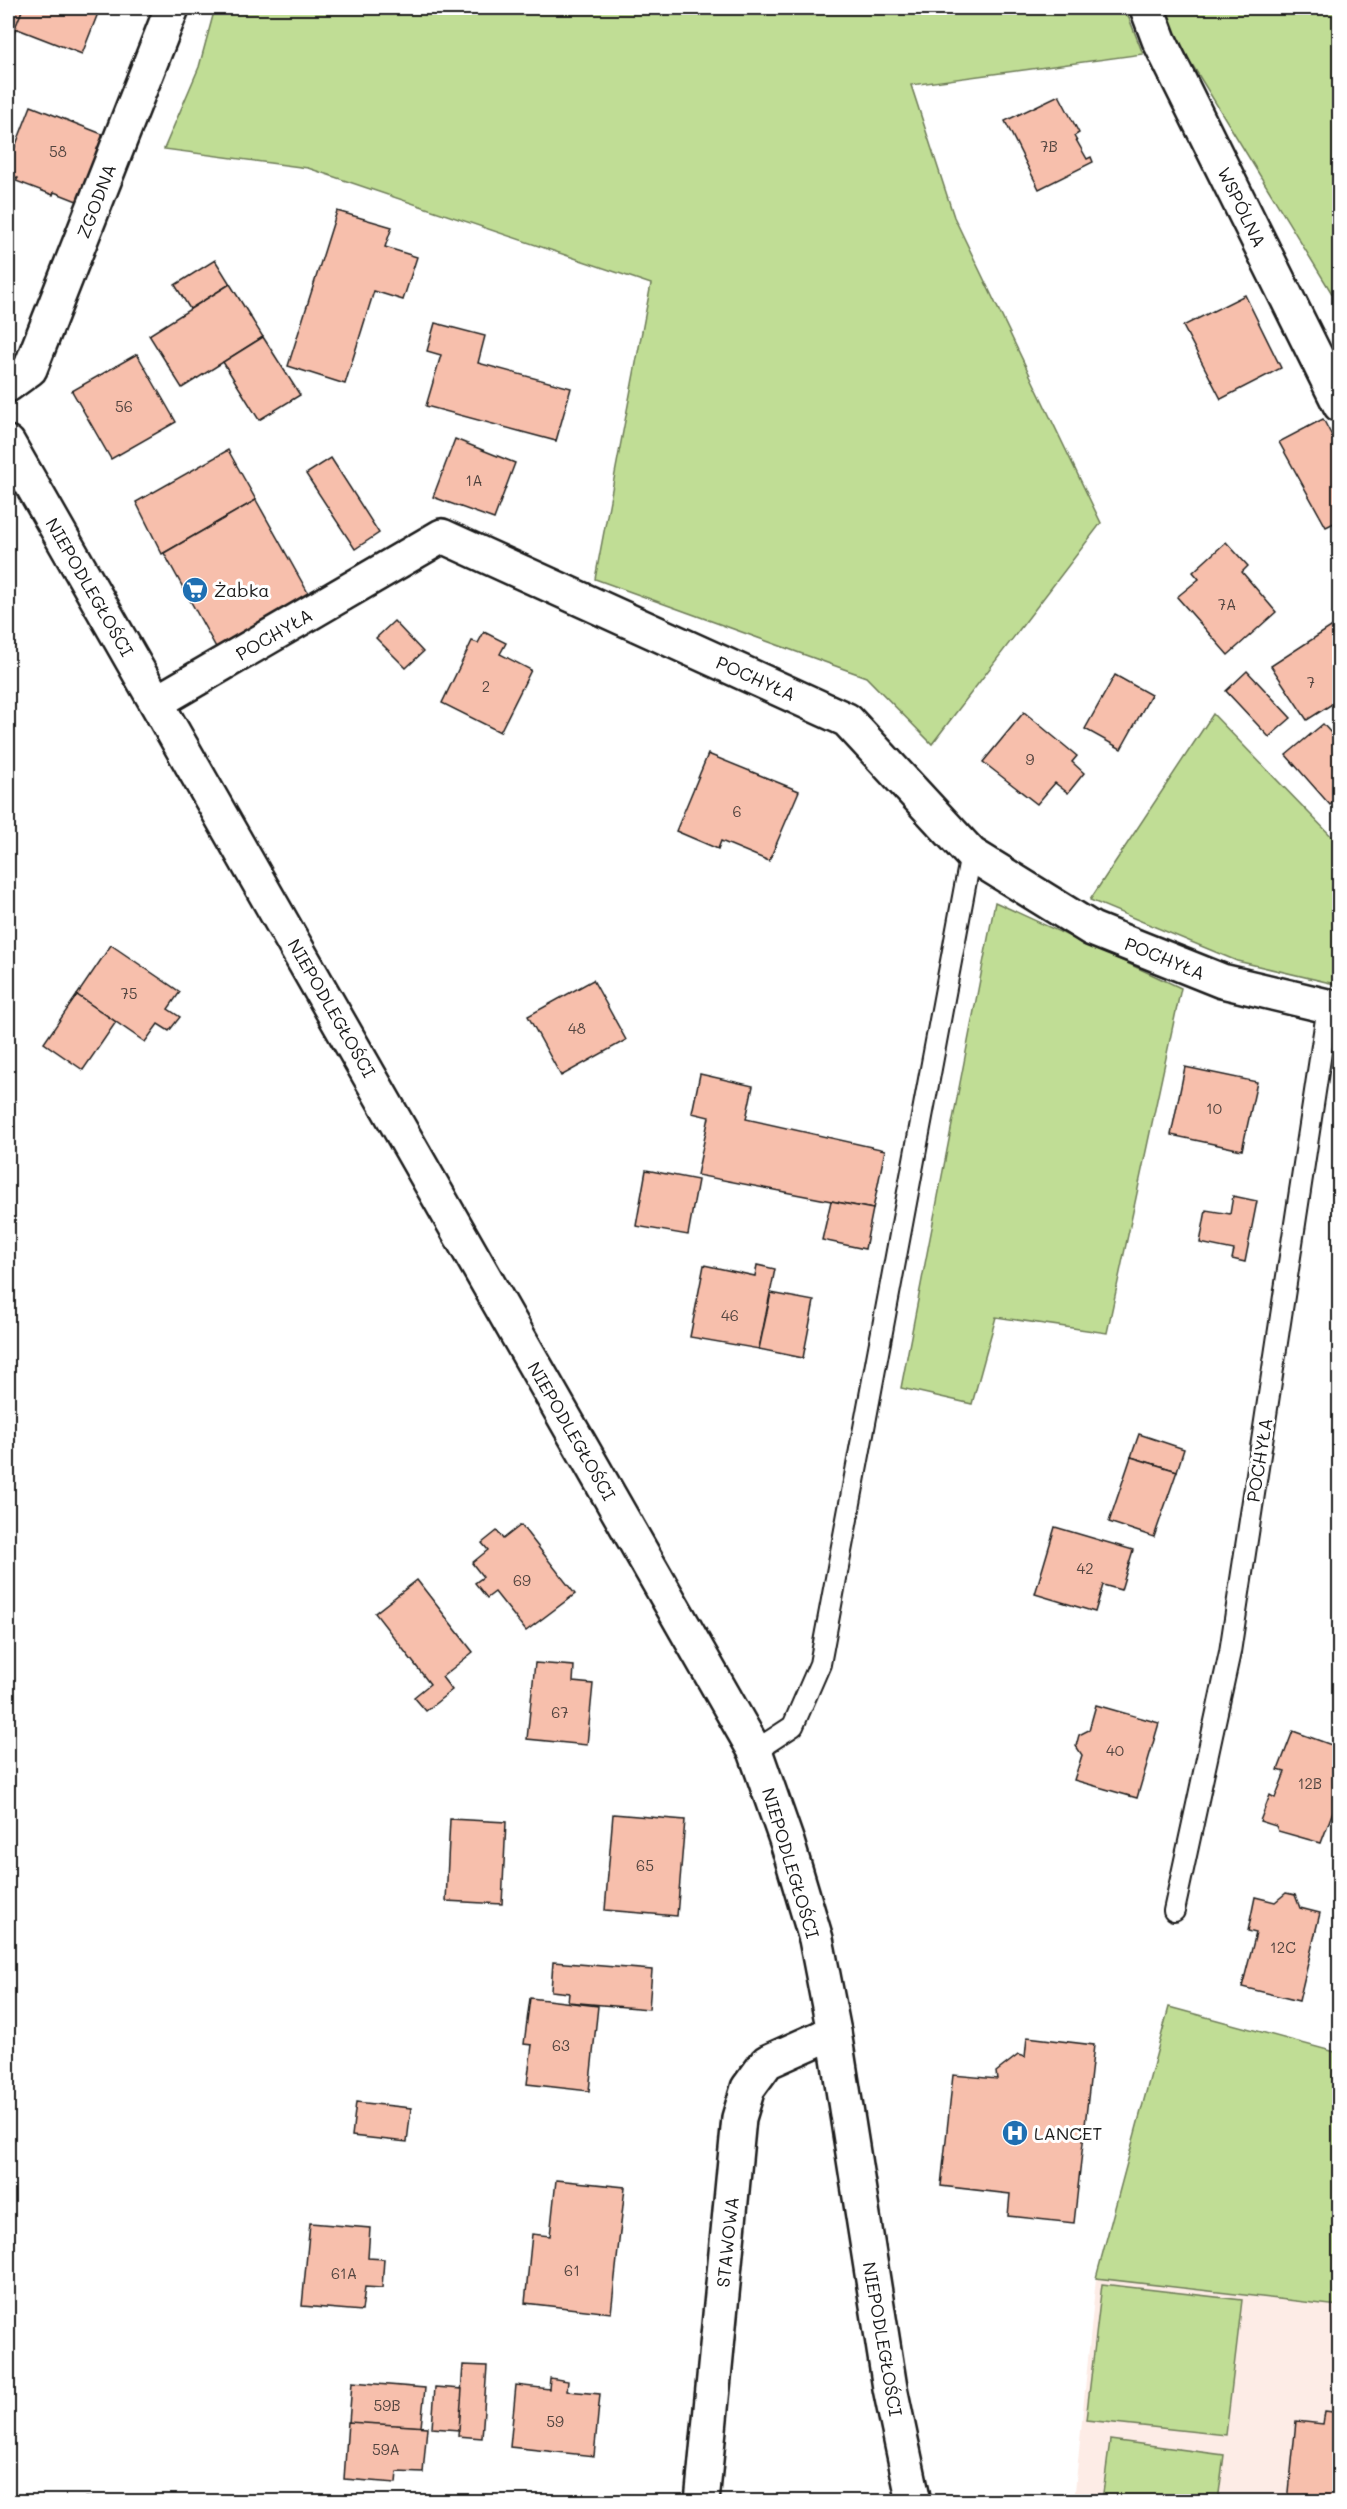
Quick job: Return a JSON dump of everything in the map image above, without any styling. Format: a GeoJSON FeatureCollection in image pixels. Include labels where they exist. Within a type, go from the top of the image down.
{"type":"FeatureCollection","features":[{"type":"Feature","properties":{"kind":"street","name":"ZGODNA"},"geometry":{"type":"LineString","coordinates":[[8,386],[30,369],[172,8]]}},
{"type":"Feature","properties":{"kind":"street","name":"WSPÓLNA"},"geometry":{"type":"LineString","coordinates":[[1147,8],[1159,40],[1340,405]]}},
{"type":"Feature","properties":{"kind":"street","name":"NIEPODLEGŁOŚCI"},"geometry":{"type":"LineString","coordinates":[[8,443],[755,1751],[789,1849],[816,1939],[834,2032],[890,2388],[914,2502]]}},
{"type":"Feature","properties":{"kind":"street","name":"POCHYŁA"},"geometry":{"type":"LineString","coordinates":[[157,702],[442,536],[847,720],[971,854],[1092,929],[1222,981],[1334,1008]]}},
{"type":"Feature","properties":{"kind":"street","name":"STAWOWA"},"geometry":{"type":"LineString","coordinates":[[702,2502],[739,2118],[748,2088],[767,2062],[834,2032]]}},
{"type":"Feature","properties":{"kind":"lane"},"geometry":{"type":"LineString","coordinates":[[755,1751],[793,1726],[820,1664],[971,854]]}},
{"type":"Feature","properties":{"kind":"lane","name":"POCHYŁA"},"geometry":{"type":"LineString","coordinates":[[1174,1911],[1230,1652],[1334,1008]]}},
{"type":"Feature","properties":{"kind":"shaded area"},"geometry":{"type":"Polygon","coordinates":[[[1096,2278],[1339,2306],[1339,2501],[1074,2502],[1096,2278]]]}},
{"type":"Feature","properties":{"kind":"green space"},"geometry":{"type":"Polygon","coordinates":[[[215,8],[1125,8],[1143,54],[911,85],[954,217],[1101,523],[932,744],[866,677],[595,579],[651,284],[308,168],[164,149],[199,67],[215,8]]]}},
{"type":"Feature","properties":{"kind":"green space"},"geometry":{"type":"Polygon","coordinates":[[[1164,8],[1339,8],[1339,305],[1171,30],[1164,8]]]}},
{"type":"Feature","properties":{"kind":"green space"},"geometry":{"type":"Polygon","coordinates":[[[1213,714],[1339,844],[1339,985],[1237,961],[1090,900],[1213,714]]]}},
{"type":"Feature","properties":{"kind":"green space"},"geometry":{"type":"Polygon","coordinates":[[[995,902],[1181,988],[1107,1333],[996,1317],[972,1404],[901,1388],[995,902]]]}},
{"type":"Feature","properties":{"kind":"green space"},"geometry":{"type":"Polygon","coordinates":[[[1169,2007],[1339,2053],[1339,2306],[1096,2278],[1169,2007]]]}},
{"type":"Feature","properties":{"kind":"green space"},"geometry":{"type":"Polygon","coordinates":[[[1102,2284],[1242,2300],[1226,2435],[1086,2420],[1102,2284]]]}},
{"type":"Feature","properties":{"kind":"green space"},"geometry":{"type":"Polygon","coordinates":[[[1110,2440],[1224,2455],[1218,2501],[1102,2501],[1110,2440]]]}},
{"type":"Feature","properties":{"kind":"building"},"geometry":{"type":"Polygon","coordinates":[[[8,8],[23,8],[8,49],[8,8]]]}},
{"type":"Feature","properties":{"kind":"building"},"geometry":{"type":"Polygon","coordinates":[[[23,8],[100,8],[82,54],[15,28],[23,8]]]}},
{"type":"Feature","properties":{"kind":"building"},"geometry":{"type":"Polygon","coordinates":[[[1059,95],[1079,133],[1074,136],[1087,159],[1091,157],[1093,162],[1039,189],[1005,121],[1059,95]]]}},
{"type":"Feature","properties":{"kind":"building"},"geometry":{"type":"Polygon","coordinates":[[[31,106],[107,136],[82,203],[16,181],[18,178],[8,174],[8,165],[31,106]]]}},
{"type":"Feature","properties":{"kind":"building"},"geometry":{"type":"Polygon","coordinates":[[[337,211],[392,227],[385,247],[417,257],[403,300],[374,291],[345,384],[288,366],[337,211]]]}},
{"type":"Feature","properties":{"kind":"building"},"geometry":{"type":"Polygon","coordinates":[[[215,260],[230,284],[190,309],[175,285],[215,260]]]}},
{"type":"Feature","properties":{"kind":"building"},"geometry":{"type":"Polygon","coordinates":[[[230,284],[263,337],[182,388],[149,335],[230,284]]]}},
{"type":"Feature","properties":{"kind":"building"},"geometry":{"type":"Polygon","coordinates":[[[1245,295],[1281,368],[1221,399],[1183,326],[1245,295]]]}},
{"type":"Feature","properties":{"kind":"building"},"geometry":{"type":"Polygon","coordinates":[[[435,323],[485,336],[478,363],[571,388],[556,441],[426,406],[441,355],[427,351],[435,323]]]}},
{"type":"Feature","properties":{"kind":"building"},"geometry":{"type":"Polygon","coordinates":[[[263,337],[300,395],[259,420],[223,362],[263,337]]]}},
{"type":"Feature","properties":{"kind":"building"},"geometry":{"type":"Polygon","coordinates":[[[137,354],[176,422],[111,459],[72,391],[137,354]]]}},
{"type":"Feature","properties":{"kind":"building"},"geometry":{"type":"Polygon","coordinates":[[[1323,419],[1340,451],[1340,520],[1326,527],[1279,442],[1323,419]]]}},
{"type":"Feature","properties":{"kind":"building"},"geometry":{"type":"Polygon","coordinates":[[[455,439],[515,463],[494,519],[433,497],[455,439]]]}},
{"type":"Feature","properties":{"kind":"building"},"geometry":{"type":"Polygon","coordinates":[[[228,450],[256,500],[162,554],[136,502],[228,450]]]}},
{"type":"Feature","properties":{"kind":"building"},"geometry":{"type":"Polygon","coordinates":[[[331,458],[379,533],[355,549],[306,474],[331,458]]]}},
{"type":"Feature","properties":{"kind":"building"},"geometry":{"type":"Polygon","coordinates":[[[256,500],[312,600],[223,660],[164,553],[256,500]]]}},
{"type":"Feature","properties":{"kind":"building"},"geometry":{"type":"Polygon","coordinates":[[[1226,542],[1248,566],[1242,572],[1276,612],[1228,655],[1177,597],[1199,579],[1193,572],[1226,542]]]}},
{"type":"Feature","properties":{"kind":"building"},"geometry":{"type":"Polygon","coordinates":[[[394,621],[423,652],[406,668],[376,638],[394,621]]]}},
{"type":"Feature","properties":{"kind":"building"},"geometry":{"type":"Polygon","coordinates":[[[1334,625],[1340,633],[1340,699],[1307,720],[1271,666],[1334,625]]]}},
{"type":"Feature","properties":{"kind":"building"},"geometry":{"type":"Polygon","coordinates":[[[484,632],[506,643],[500,654],[531,670],[500,732],[442,703],[472,641],[478,643],[484,632]]]}},
{"type":"Feature","properties":{"kind":"building"},"geometry":{"type":"Polygon","coordinates":[[[1247,671],[1291,718],[1269,737],[1226,691],[1247,671]]]}},
{"type":"Feature","properties":{"kind":"building"},"geometry":{"type":"Polygon","coordinates":[[[1115,675],[1151,695],[1121,749],[1085,729],[1115,675]]]}},
{"type":"Feature","properties":{"kind":"building"},"geometry":{"type":"Polygon","coordinates":[[[1024,712],[1077,756],[1072,762],[1084,773],[1068,793],[1055,783],[1037,804],[983,762],[1024,712]]]}},
{"type":"Feature","properties":{"kind":"building"},"geometry":{"type":"Polygon","coordinates":[[[1323,724],[1340,743],[1340,796],[1330,805],[1286,755],[1323,724]]]}},
{"type":"Feature","properties":{"kind":"building"},"geometry":{"type":"Polygon","coordinates":[[[708,754],[799,791],[769,861],[721,841],[718,849],[676,831],[708,754]]]}},
{"type":"Feature","properties":{"kind":"building"},"geometry":{"type":"Polygon","coordinates":[[[111,945],[180,992],[168,1009],[180,1017],[169,1031],[158,1024],[145,1042],[77,995],[111,945]]]}},
{"type":"Feature","properties":{"kind":"building"},"geometry":{"type":"Polygon","coordinates":[[[593,980],[626,1040],[561,1076],[528,1016],[593,980]]]}},
{"type":"Feature","properties":{"kind":"building"},"geometry":{"type":"Polygon","coordinates":[[[77,995],[116,1022],[83,1070],[44,1043],[77,995]]]}},
{"type":"Feature","properties":{"kind":"building"},"geometry":{"type":"Polygon","coordinates":[[[1185,1067],[1257,1082],[1242,1150],[1171,1135],[1185,1067]]]}},
{"type":"Feature","properties":{"kind":"building"},"geometry":{"type":"Polygon","coordinates":[[[700,1074],[753,1086],[746,1119],[885,1150],[873,1209],[697,1175],[709,1117],[692,1113],[700,1074]]]}},
{"type":"Feature","properties":{"kind":"building"},"geometry":{"type":"Polygon","coordinates":[[[646,1170],[698,1180],[688,1235],[636,1226],[646,1170]]]}},
{"type":"Feature","properties":{"kind":"building"},"geometry":{"type":"Polygon","coordinates":[[[1233,1196],[1257,1201],[1245,1262],[1232,1259],[1234,1250],[1200,1243],[1206,1210],[1230,1214],[1233,1196]]]}},
{"type":"Feature","properties":{"kind":"building"},"geometry":{"type":"Polygon","coordinates":[[[831,1201],[873,1209],[865,1249],[822,1240],[831,1201]]]}},
{"type":"Feature","properties":{"kind":"building"},"geometry":{"type":"Polygon","coordinates":[[[704,1265],[755,1276],[757,1265],[775,1269],[759,1349],[690,1337],[704,1265]]]}},
{"type":"Feature","properties":{"kind":"building"},"geometry":{"type":"Polygon","coordinates":[[[771,1293],[814,1301],[803,1358],[759,1349],[771,1293]]]}},
{"type":"Feature","properties":{"kind":"building"},"geometry":{"type":"Polygon","coordinates":[[[1139,1434],[1184,1449],[1177,1471],[1131,1457],[1139,1434]]]}},
{"type":"Feature","properties":{"kind":"building"},"geometry":{"type":"Polygon","coordinates":[[[1131,1457],[1177,1471],[1154,1537],[1109,1522],[1131,1457]]]}},
{"type":"Feature","properties":{"kind":"building"},"geometry":{"type":"Polygon","coordinates":[[[521,1525],[575,1594],[526,1631],[495,1592],[487,1598],[475,1583],[483,1577],[472,1563],[488,1550],[482,1543],[497,1531],[503,1539],[521,1525]]]}},
{"type":"Feature","properties":{"kind":"building"},"geometry":{"type":"Polygon","coordinates":[[[1055,1527],[1133,1550],[1121,1590],[1103,1585],[1095,1612],[1035,1594],[1055,1527]]]}},
{"type":"Feature","properties":{"kind":"building"},"geometry":{"type":"Polygon","coordinates":[[[417,1580],[473,1652],[442,1677],[452,1690],[426,1711],[414,1697],[430,1684],[375,1613],[417,1580]]]}},
{"type":"Feature","properties":{"kind":"building"},"geometry":{"type":"Polygon","coordinates":[[[535,1663],[574,1666],[573,1682],[593,1684],[587,1745],[527,1739],[535,1663]]]}},
{"type":"Feature","properties":{"kind":"building"},"geometry":{"type":"Polygon","coordinates":[[[1096,1705],[1159,1723],[1137,1798],[1074,1780],[1082,1755],[1076,1746],[1079,1735],[1089,1730],[1096,1705]]]}},
{"type":"Feature","properties":{"kind":"building"},"geometry":{"type":"Polygon","coordinates":[[[1293,1731],[1340,1748],[1340,1793],[1321,1843],[1278,1831],[1276,1826],[1260,1821],[1270,1795],[1275,1798],[1285,1772],[1278,1770],[1293,1731]]]}},
{"type":"Feature","properties":{"kind":"building"},"geometry":{"type":"Polygon","coordinates":[[[613,1814],[685,1820],[677,1916],[605,1910],[613,1814]]]}},
{"type":"Feature","properties":{"kind":"building"},"geometry":{"type":"Polygon","coordinates":[[[450,1819],[506,1822],[502,1904],[446,1901],[450,1819]]]}},
{"type":"Feature","properties":{"kind":"building"},"geometry":{"type":"Polygon","coordinates":[[[1286,1893],[1295,1895],[1300,1908],[1320,1913],[1299,2001],[1242,1987],[1256,1933],[1248,1931],[1255,1897],[1275,1902],[1286,1893]]]}},
{"type":"Feature","properties":{"kind":"building"},"geometry":{"type":"Polygon","coordinates":[[[553,1962],[652,1970],[649,2009],[568,2002],[569,1993],[551,1991],[553,1962]]]}},
{"type":"Feature","properties":{"kind":"building"},"geometry":{"type":"Polygon","coordinates":[[[530,1998],[598,2006],[589,2091],[527,2084],[532,2045],[524,2044],[530,1998]]]}},
{"type":"Feature","properties":{"kind":"building","name":"LANCET"},"geometry":{"type":"Polygon","coordinates":[[[1027,2037],[1094,2045],[1074,2223],[1008,2216],[1010,2194],[941,2186],[953,2075],[997,2079],[996,2072],[1018,2055],[1025,2057],[1027,2037]]]}},
{"type":"Feature","properties":{"kind":"building"},"geometry":{"type":"Polygon","coordinates":[[[356,2102],[411,2108],[407,2142],[352,2136],[356,2102]]]}},
{"type":"Feature","properties":{"kind":"building"},"geometry":{"type":"Polygon","coordinates":[[[556,2180],[625,2187],[611,2313],[525,2303],[532,2234],[550,2236],[556,2180]]]}},
{"type":"Feature","properties":{"kind":"building"},"geometry":{"type":"Polygon","coordinates":[[[310,2223],[370,2228],[368,2258],[384,2259],[382,2288],[365,2287],[362,2311],[302,2306],[310,2223]]]}},
{"type":"Feature","properties":{"kind":"building"},"geometry":{"type":"Polygon","coordinates":[[[463,2365],[487,2366],[482,2438],[458,2436],[463,2365]]]}},
{"type":"Feature","properties":{"kind":"building"},"geometry":{"type":"Polygon","coordinates":[[[550,2378],[568,2381],[567,2391],[600,2394],[594,2456],[510,2447],[516,2385],[549,2389],[550,2378]]]}},
{"type":"Feature","properties":{"kind":"building"},"geometry":{"type":"Polygon","coordinates":[[[352,2382],[425,2388],[421,2427],[349,2423],[352,2382]]]}},
{"type":"Feature","properties":{"kind":"building"},"geometry":{"type":"Polygon","coordinates":[[[435,2387],[462,2389],[459,2430],[432,2428],[435,2387]]]}},
{"type":"Feature","properties":{"kind":"building"},"geometry":{"type":"Polygon","coordinates":[[[1325,2411],[1340,2413],[1340,2502],[1288,2502],[1296,2421],[1323,2424],[1325,2411]]]}},
{"type":"Feature","properties":{"kind":"building"},"geometry":{"type":"Polygon","coordinates":[[[348,2422],[427,2427],[423,2473],[397,2472],[396,2483],[344,2479],[348,2422]]]}},
{"type":"Feature","properties":{"kind":"building"},"geometry":{"type":"Polygon","coordinates":[[[85,2498],[144,2502],[85,2502],[85,2498]]]}},
{"type":"Feature","properties":{"kind":"place","name":"Żabka"},"geometry":{"type":"Point","coordinates":[195,590]}},
{"type":"Feature","properties":{"kind":"place","name":"LANCET"},"geometry":{"type":"Point","coordinates":[1015,2133]}}]}
